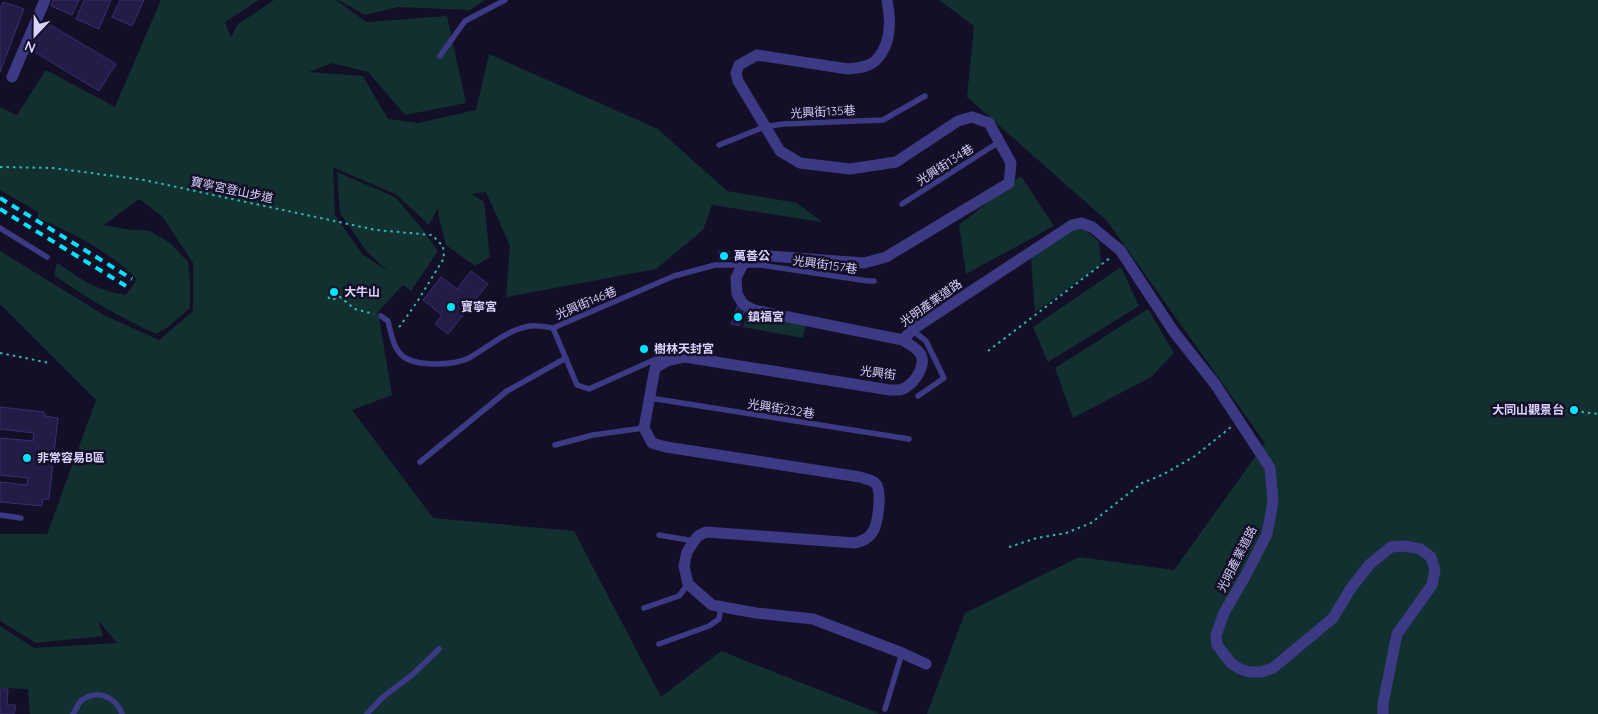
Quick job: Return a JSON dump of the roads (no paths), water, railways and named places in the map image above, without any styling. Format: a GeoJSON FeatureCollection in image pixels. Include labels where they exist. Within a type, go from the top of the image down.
{"type":"FeatureCollection","features":[{"type":"Feature","properties":{"kind":"street"},"geometry":{"type":"LineString","coordinates":[[12,77],[45,0]]}},
{"type":"Feature","properties":{"kind":"street"},"geometry":{"type":"LineString","coordinates":[[743,264],[747,260],[770,256],[864,263],[886,257],[1009,183],[1011,163],[989,123],[972,116],[958,121],[896,162],[850,169],[800,163],[780,152],[738,81],[736,73],[739,65],[757,55],[848,69],[863,67],[877,60],[886,44],[891,26],[887,0]]}},
{"type":"Feature","properties":{"kind":"street","name":"光明產業道路"},"geometry":{"type":"LineString","coordinates":[[902,340],[912,330],[1072,225],[1082,223],[1092,227],[1120,250],[1174,332],[1215,384],[1270,468],[1273,502],[1267,534],[1224,613],[1216,635],[1217,645],[1231,664],[1250,672],[1261,672],[1273,668],[1333,618],[1351,588],[1370,564],[1391,547],[1405,546],[1420,549],[1431,557],[1436,570],[1432,585],[1397,634],[1383,704],[1383,714]]}},
{"type":"Feature","properties":{"kind":"street","name":"光興街"},"geometry":{"type":"LineString","coordinates":[[644,428],[655,368],[667,361],[685,357],[890,390],[906,388],[921,371],[922,360],[920,352],[902,340],[754,310],[743,304],[737,294],[736,278],[743,264]]}},
{"type":"Feature","properties":{"kind":"street"},"geometry":{"type":"LineString","coordinates":[[644,428],[652,443],[666,447],[860,478],[871,480],[877,484],[879,488],[878,515],[876,525],[866,539],[855,543],[706,532],[698,536],[687,552],[684,566],[688,584],[712,605],[813,620],[902,653],[926,664]]}},
{"type":"Feature","properties":{"kind":"lane"},"geometry":{"type":"LineString","coordinates":[[440,56],[465,21],[505,0]]}},
{"type":"Feature","properties":{"kind":"lane","name":"光興街135巷"},"geometry":{"type":"LineString","coordinates":[[719,145],[764,127],[783,124],[883,120],[925,96]]}},
{"type":"Feature","properties":{"kind":"lane","name":"光興街134巷"},"geometry":{"type":"LineString","coordinates":[[902,204],[999,142]]}},
{"type":"Feature","properties":{"kind":"lane"},"geometry":{"type":"LineString","coordinates":[[0,228],[47,257]]}},
{"type":"Feature","properties":{"kind":"lane","name":"光興街157巷"},"geometry":{"type":"LineString","coordinates":[[743,264],[874,281]]}},
{"type":"Feature","properties":{"kind":"lane","name":"光興街146巷"},"geometry":{"type":"LineString","coordinates":[[685,357],[674,351],[589,389],[577,385],[553,328],[674,276],[715,265],[743,264]]}},
{"type":"Feature","properties":{"kind":"lane"},"geometry":{"type":"LineString","coordinates":[[381,316],[388,321],[392,340],[403,357],[411,361],[445,364],[467,359],[506,334],[531,326],[553,328]]}},
{"type":"Feature","properties":{"kind":"lane"},"geometry":{"type":"LineString","coordinates":[[912,330],[926,341],[944,378],[918,396]]}},
{"type":"Feature","properties":{"kind":"lane"},"geometry":{"type":"LineString","coordinates":[[420,462],[507,391],[566,358]]}},
{"type":"Feature","properties":{"kind":"lane","name":"光興街232巷"},"geometry":{"type":"LineString","coordinates":[[649,398],[909,439]]}},
{"type":"Feature","properties":{"kind":"lane"},"geometry":{"type":"LineString","coordinates":[[555,445],[593,435],[644,428]]}},
{"type":"Feature","properties":{"kind":"lane"},"geometry":{"type":"LineString","coordinates":[[0,515],[21,518]]}},
{"type":"Feature","properties":{"kind":"lane"},"geometry":{"type":"LineString","coordinates":[[660,535],[694,541]]}},
{"type":"Feature","properties":{"kind":"lane"},"geometry":{"type":"LineString","coordinates":[[644,608],[679,596],[688,584]]}},
{"type":"Feature","properties":{"kind":"lane"},"geometry":{"type":"LineString","coordinates":[[659,644],[709,626],[720,619],[721,606]]}},
{"type":"Feature","properties":{"kind":"lane"},"geometry":{"type":"LineString","coordinates":[[367,714],[383,697],[412,675],[438,649]]}},
{"type":"Feature","properties":{"kind":"lane"},"geometry":{"type":"LineString","coordinates":[[885,709],[902,653]]}},
{"type":"Feature","properties":{"kind":"lane"},"geometry":{"type":"LineString","coordinates":[[73,714],[81,701],[93,696],[105,696],[118,704],[122,714]]}},
{"type":"Feature","properties":{"kind":"railway"},"geometry":{"type":"LineString","coordinates":[[0,198],[132,279]]}},
{"type":"Feature","properties":{"kind":"railway"},"geometry":{"type":"LineString","coordinates":[[0,209],[126,286]]}},
{"type":"Feature","properties":{"kind":"place","name":"萬善公"},"geometry":{"type":"Point","coordinates":[724,256]}},
{"type":"Feature","properties":{"kind":"place","name":"大牛山"},"geometry":{"type":"Point","coordinates":[334,292]}},
{"type":"Feature","properties":{"kind":"place","name":"寶寧宮"},"geometry":{"type":"Point","coordinates":[451,307]}},
{"type":"Feature","properties":{"kind":"place","name":"鎮福宮"},"geometry":{"type":"Point","coordinates":[738,317]}},
{"type":"Feature","properties":{"kind":"place","name":"樹林天封宮"},"geometry":{"type":"Point","coordinates":[644,349]}},
{"type":"Feature","properties":{"kind":"place","name":"大同山觀景台"},"geometry":{"type":"Point","coordinates":[1574,410]}},
{"type":"Feature","properties":{"kind":"place","name":"非常容易B區"},"geometry":{"type":"Point","coordinates":[27,458]}}]}
